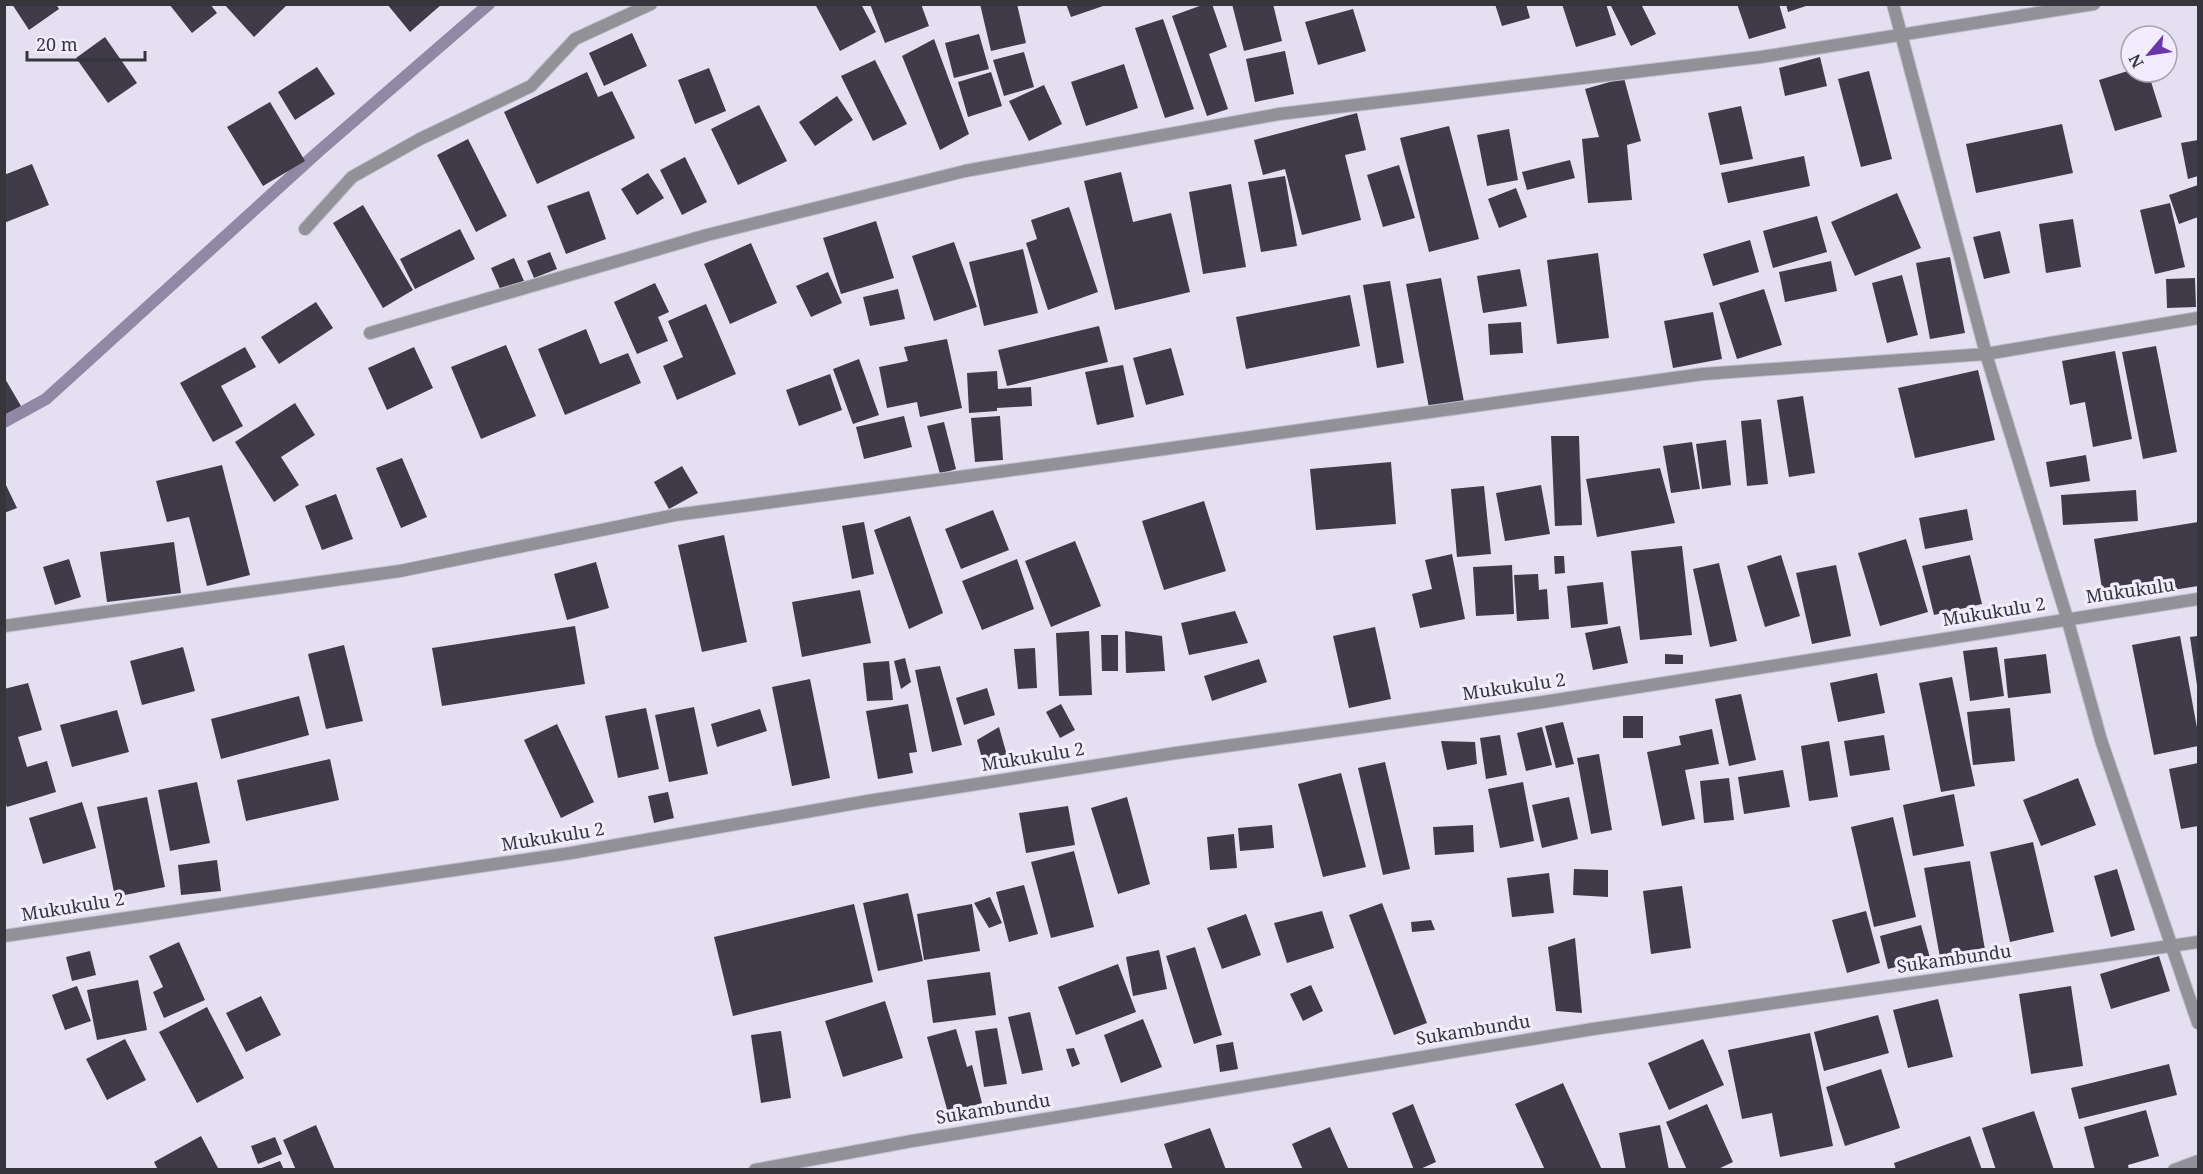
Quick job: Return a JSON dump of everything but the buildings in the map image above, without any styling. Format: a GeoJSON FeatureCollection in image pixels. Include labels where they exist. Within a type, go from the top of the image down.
{"type":"FeatureCollection","features":[{"type":"Feature","properties":{"kind":"street"},"geometry":{"type":"LineString","coordinates":[[305,229],[352,177],[420,139],[531,86],[575,39],[651,4]]}},
{"type":"Feature","properties":{"kind":"street"},"geometry":{"type":"LineString","coordinates":[[1893,4],[1986,354],[2067,618],[2101,740],[2199,1023]]}},
{"type":"Feature","properties":{"kind":"street"},"geometry":{"type":"LineString","coordinates":[[370,333],[706,235],[965,171],[1279,114],[1761,57],[2094,4]]}},
{"type":"Feature","properties":{"kind":"street"},"geometry":{"type":"LineString","coordinates":[[4,626],[400,571],[675,515],[1679,377],[1986,354],[2199,318]]}},
{"type":"Feature","properties":{"kind":"street","name":"Mukukulu"},"geometry":{"type":"LineString","coordinates":[[2067,618],[2199,599]]}},
{"type":"Feature","properties":{"kind":"street","name":"Mukukulu 2"},"geometry":{"type":"LineString","coordinates":[[4,936],[571,853],[868,801],[1176,753],[1543,702],[2067,618]]}},
{"type":"Feature","properties":{"kind":"street","name":"Sukambundu"},"geometry":{"type":"LineString","coordinates":[[755,1170],[912,1141],[1593,1029],[2199,942]]}},
{"type":"Feature","properties":{"kind":"street"},"geometry":{"type":"LineString","coordinates":[[2174,1170],[2199,1161]]}},
{"type":"Feature","properties":{"kind":"waterway"},"geometry":{"type":"LineString","coordinates":[[4,422],[46,399],[318,152],[489,4]]}}]}
